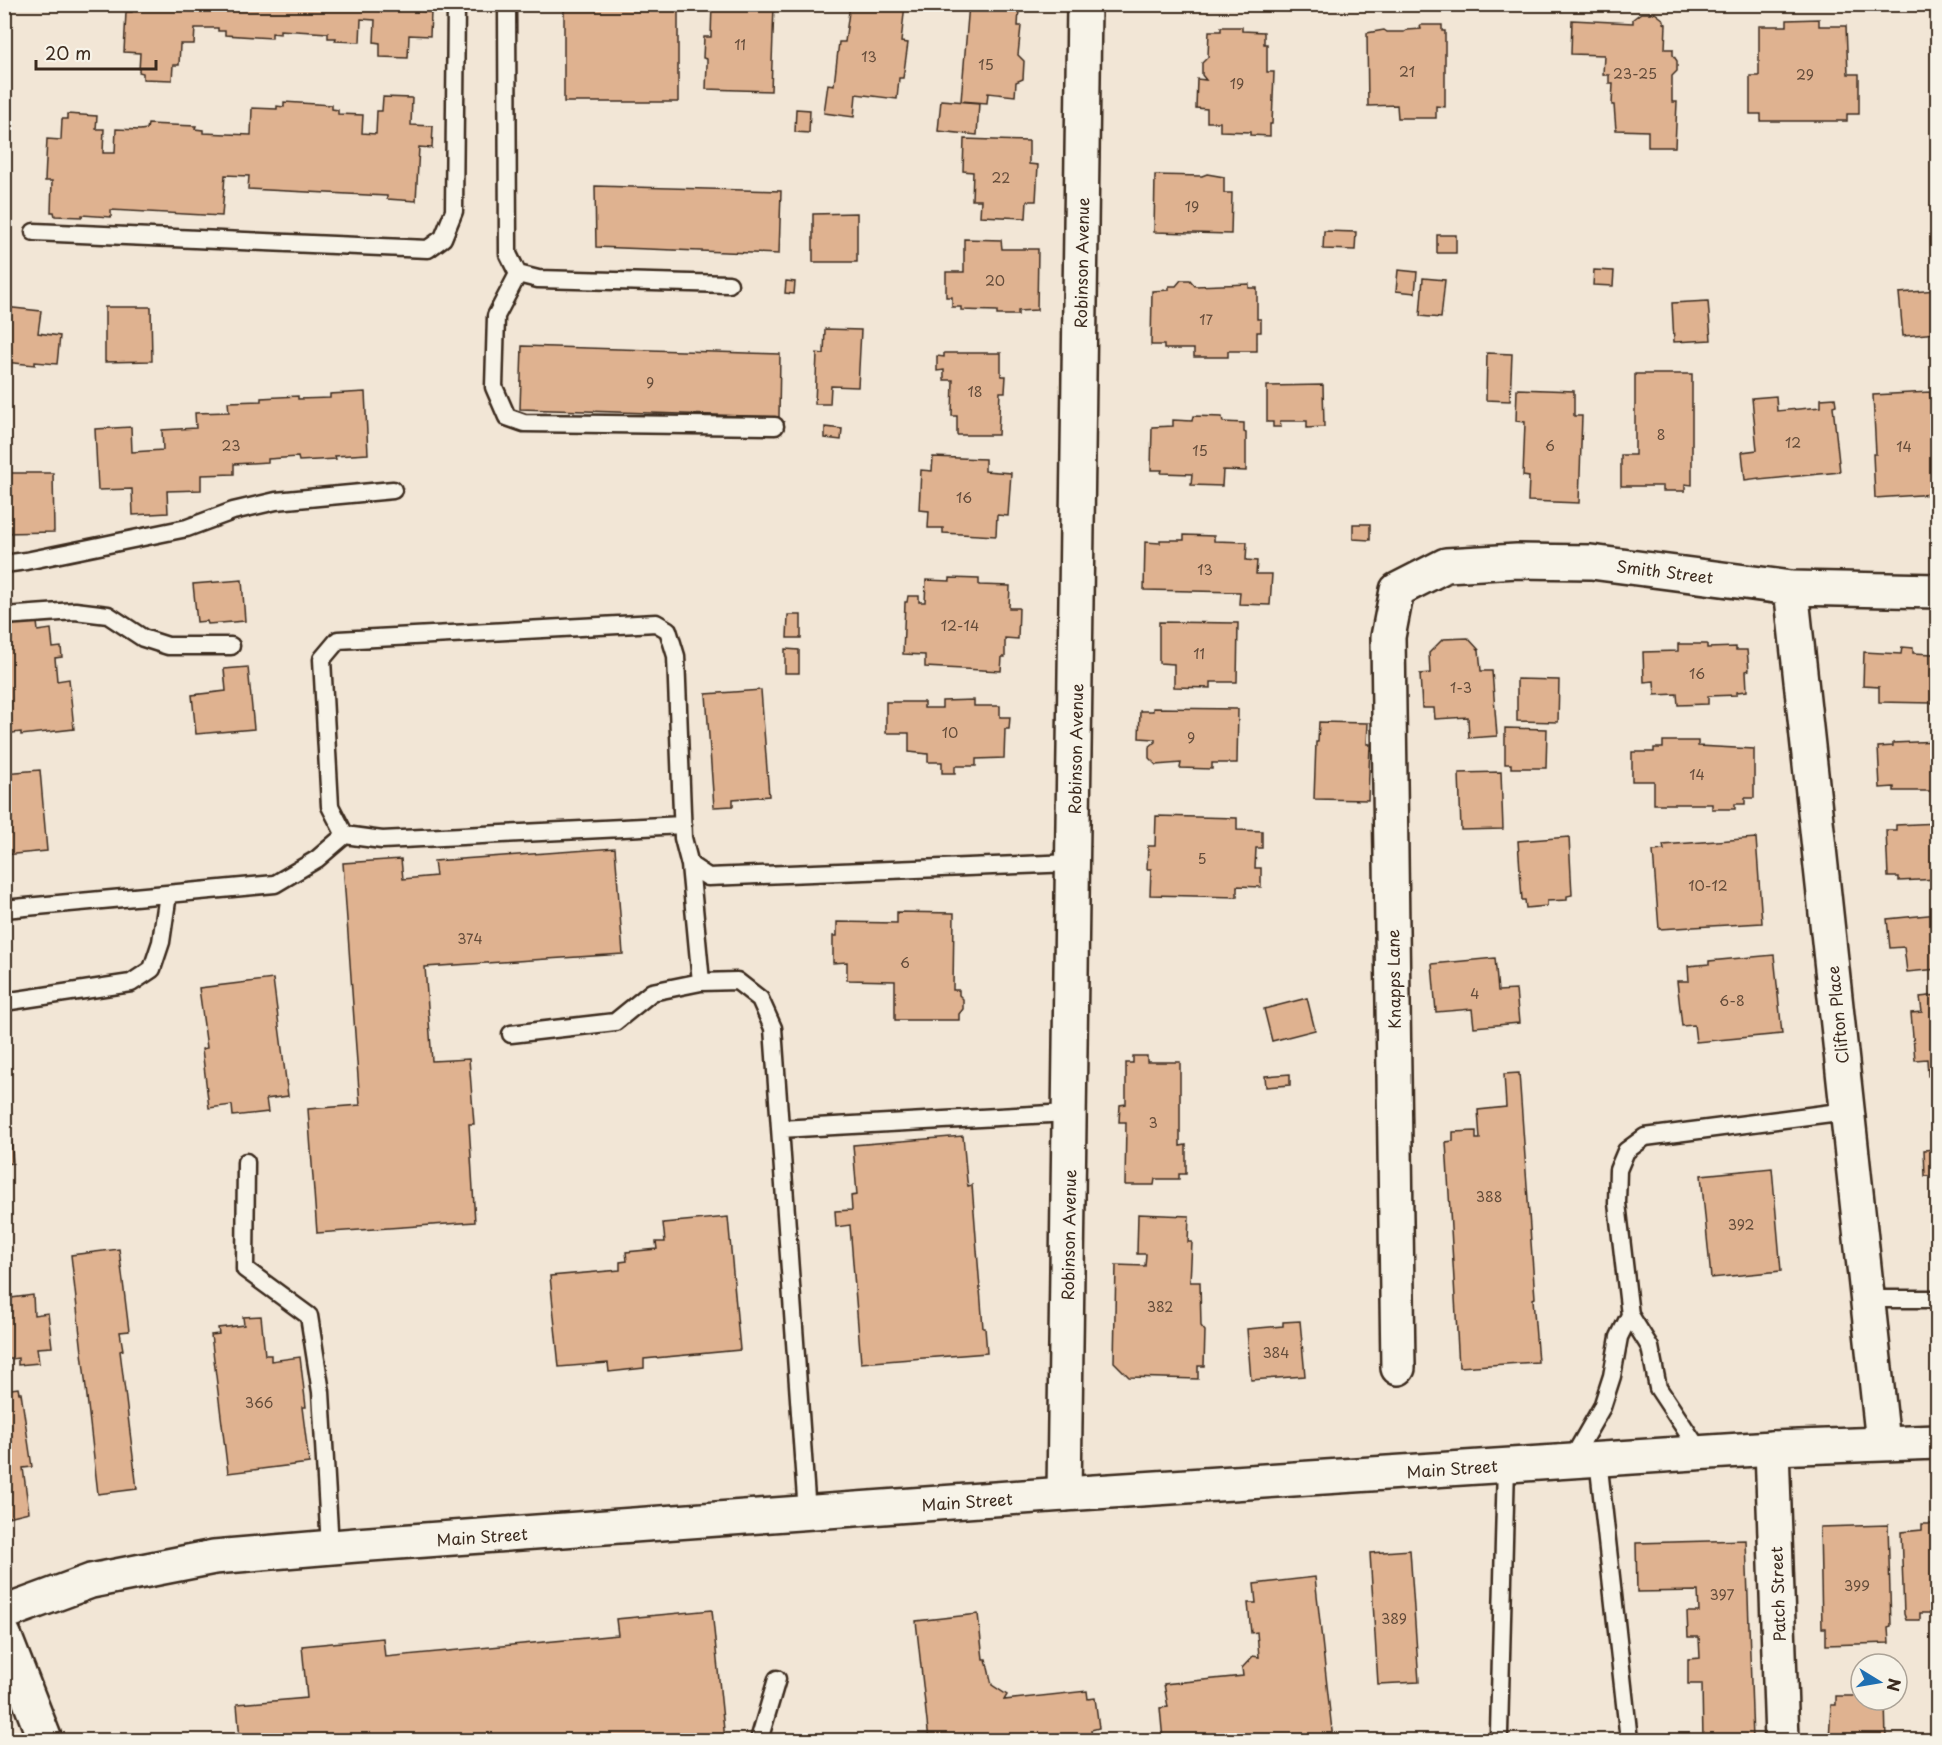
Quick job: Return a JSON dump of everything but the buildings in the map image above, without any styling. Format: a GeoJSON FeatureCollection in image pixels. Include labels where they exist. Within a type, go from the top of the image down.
{"type":"FeatureCollection","features":[{"type":"Feature","properties":{"kind":"street","name":"Robinson Avenue"},"geometry":{"type":"LineString","coordinates":[[1064,1494],[1084,4]]}},
{"type":"Feature","properties":{"kind":"street","name":"Smith Street"},"geometry":{"type":"LineString","coordinates":[[1398,590],[1446,565],[1517,561],[1591,562],[1791,588],[1938,591]]}},
{"type":"Feature","properties":{"kind":"street","name":"Clifton Place"},"geometry":{"type":"LineString","coordinates":[[1791,588],[1883,1443]]}},
{"type":"Feature","properties":{"kind":"street","name":"Knapps Lane"},"geometry":{"type":"LineString","coordinates":[[1398,590],[1388,637],[1398,1368]]}},
{"type":"Feature","properties":{"kind":"street","name":"Main Street"},"geometry":{"type":"LineString","coordinates":[[4,1613],[91,1581],[214,1557],[1064,1494],[1772,1448],[1938,1442]]}},
{"type":"Feature","properties":{"kind":"street","name":"Patch Street"},"geometry":{"type":"LineString","coordinates":[[1772,1448],[1782,1740]]}},
{"type":"Feature","properties":{"kind":"street"},"geometry":{"type":"LineString","coordinates":[[4,1635],[45,1740]]}},
{"type":"Feature","properties":{"kind":"lane"},"geometry":{"type":"LineString","coordinates":[[34,232],[428,249],[443,238],[454,211],[456,4]]}},
{"type":"Feature","properties":{"kind":"lane"},"geometry":{"type":"LineString","coordinates":[[507,4],[508,254],[518,274],[538,279],[729,284]]}},
{"type":"Feature","properties":{"kind":"lane"},"geometry":{"type":"LineString","coordinates":[[518,274],[495,316],[494,387],[507,417],[524,423],[775,426]]}},
{"type":"Feature","properties":{"kind":"lane"},"geometry":{"type":"LineString","coordinates":[[4,564],[186,528],[233,511],[276,501],[393,490]]}},
{"type":"Feature","properties":{"kind":"lane"},"geometry":{"type":"LineString","coordinates":[[4,616],[75,611],[108,615],[143,638],[168,646],[231,646]]}},
{"type":"Feature","properties":{"kind":"lane"},"geometry":{"type":"LineString","coordinates":[[345,835],[330,806],[323,693],[322,659],[338,640],[656,623],[669,630],[676,656],[683,838],[690,866],[701,982]]}},
{"type":"Feature","properties":{"kind":"lane"},"geometry":{"type":"LineString","coordinates":[[4,909],[274,884],[317,859],[345,835],[382,840],[683,825]]}},
{"type":"Feature","properties":{"kind":"lane"},"geometry":{"type":"LineString","coordinates":[[690,866],[708,877],[1073,863]]}},
{"type":"Feature","properties":{"kind":"lane"},"geometry":{"type":"LineString","coordinates":[[4,1002],[131,983],[145,974],[152,969],[161,942],[168,894]]}},
{"type":"Feature","properties":{"kind":"lane"},"geometry":{"type":"LineString","coordinates":[[511,1034],[615,1022],[652,992],[701,982],[737,981],[760,999],[773,1028],[807,1513]]}},
{"type":"Feature","properties":{"kind":"lane"},"geometry":{"type":"LineString","coordinates":[[1701,1453],[1658,1388],[1650,1347],[1630,1315],[1617,1203],[1618,1170],[1626,1151],[1645,1137],[1847,1111]]}},
{"type":"Feature","properties":{"kind":"lane"},"geometry":{"type":"LineString","coordinates":[[780,1129],[1069,1113]]}},
{"type":"Feature","properties":{"kind":"lane"},"geometry":{"type":"LineString","coordinates":[[246,1162],[245,1269],[309,1316],[321,1392],[330,1547]]}},
{"type":"Feature","properties":{"kind":"lane"},"geometry":{"type":"LineString","coordinates":[[1867,1299],[1938,1299]]}},
{"type":"Feature","properties":{"kind":"lane"},"geometry":{"type":"LineString","coordinates":[[1629,1740],[1613,1604],[1584,1460],[1612,1376],[1619,1337],[1630,1315]]}},
{"type":"Feature","properties":{"kind":"lane"},"geometry":{"type":"LineString","coordinates":[[1497,1740],[1506,1465]]}},
{"type":"Feature","properties":{"kind":"lane"},"geometry":{"type":"LineString","coordinates":[[759,1740],[777,1679]]}}]}
